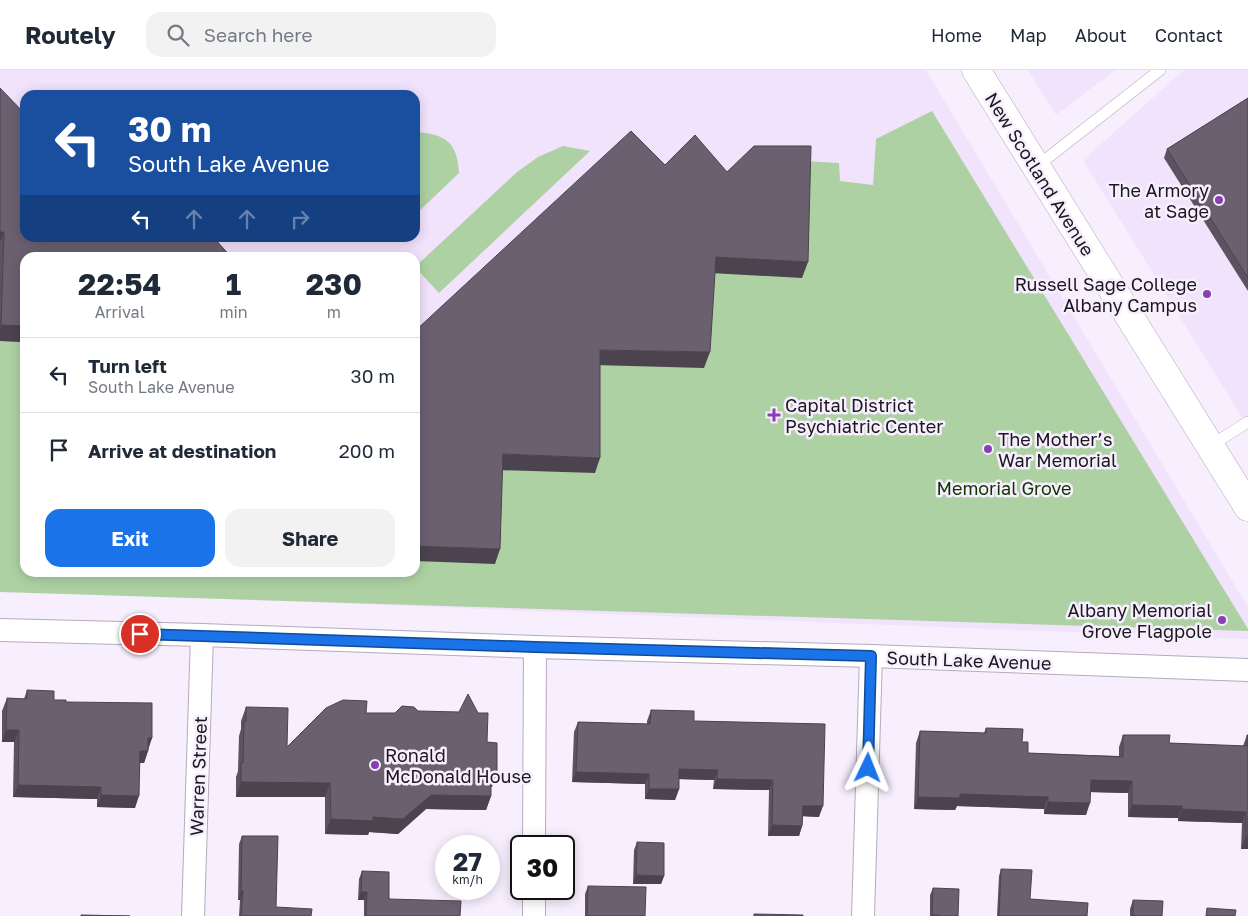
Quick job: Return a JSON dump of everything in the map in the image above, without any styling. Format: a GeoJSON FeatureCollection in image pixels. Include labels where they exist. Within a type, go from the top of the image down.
{"type":"FeatureCollection","features":[{"type":"Feature","properties":{"kind":"street","name":"New Scotland Avenue"},"geometry":{"type":"LineString","coordinates":[[976,70],[1248,506]]}},
{"type":"Feature","properties":{"kind":"street","name":"South Lake Avenue"},"geometry":{"type":"LineString","coordinates":[[0,630],[871,656],[1248,670]]}},
{"type":"Feature","properties":{"kind":"street","name":"Warren Street"},"geometry":{"type":"LineString","coordinates":[[193,916],[202,635]]}},
{"type":"Feature","properties":{"kind":"street"},"geometry":{"type":"LineString","coordinates":[[534,835],[535,647]]}},
{"type":"Feature","properties":{"kind":"street"},"geometry":{"type":"LineString","coordinates":[[863,916],[871,656]]}},
{"type":"Feature","properties":{"kind":"street"},"geometry":{"type":"LineString","coordinates":[[534,900],[534,916]]}},
{"type":"Feature","properties":{"kind":"lane"},"geometry":{"type":"LineString","coordinates":[[1036,167],[1160,70]]}},
{"type":"Feature","properties":{"kind":"lane"},"geometry":{"type":"LineString","coordinates":[[1210,446],[1248,422]]}},
{"type":"Feature","properties":{"kind":"shaded area","name":"Capital District Psychiatric Center"},"geometry":{"type":"Polygon","coordinates":[[[0,70],[926,70],[1248,607],[1248,639],[0,590],[0,70]]]}},
{"type":"Feature","properties":{"kind":"shaded area"},"geometry":{"type":"Polygon","coordinates":[[[1028,70],[1115,70],[1056,115],[1028,70]]]}},
{"type":"Feature","properties":{"kind":"shaded area","name":"Russell Sage College Albany Campus"},"geometry":{"type":"Polygon","coordinates":[[[1184,70],[1248,70],[1248,427],[1083,160],[1184,70]]]}},
{"type":"Feature","properties":{"kind":"green space","name":"Capital District Psychiatric Center"},"geometry":{"type":"Polygon","coordinates":[[[932,111],[1248,631],[0,592],[0,341],[20,342],[20,577],[420,577],[420,556],[594,365],[710,273],[806,161],[839,163],[840,181],[873,185],[876,139],[932,111]]]}},
{"type":"Feature","properties":{"kind":"green space"},"geometry":{"type":"Polygon","coordinates":[[[420,132],[435,135],[448,142],[456,154],[459,173],[420,210],[420,132]]]}},
{"type":"Feature","properties":{"kind":"green space"},"geometry":{"type":"Polygon","coordinates":[[[563,146],[590,151],[439,293],[420,272],[420,262],[517,172],[538,157],[563,146]]]}},
{"type":"Feature","properties":{"kind":"building"},"geometry":{"type":"Polygon","coordinates":[[[0,88],[20,109],[20,242],[218,242],[227,252],[20,252],[20,326],[1,325],[4,232],[0,232],[0,88]]]}},
{"type":"Feature","properties":{"kind":"building","name":"The Armory at Sage"},"geometry":{"type":"Polygon","coordinates":[[[1248,98],[1248,278],[1167,149],[1248,98]]]}},
{"type":"Feature","properties":{"kind":"building"},"geometry":{"type":"Polygon","coordinates":[[[631,131],[665,165],[695,135],[727,172],[754,146],[811,146],[808,262],[716,257],[710,352],[600,350],[600,458],[503,454],[500,549],[420,546],[420,326],[631,131]]]}},
{"type":"Feature","properties":{"kind":"building"},"geometry":{"type":"Polygon","coordinates":[[[27,690],[54,691],[54,700],[66,700],[66,702],[152,703],[152,738],[148,738],[148,751],[140,751],[139,796],[101,795],[101,787],[18,785],[19,730],[6,730],[7,698],[27,699],[27,690]]]}},
{"type":"Feature","properties":{"kind":"building"},"geometry":{"type":"Polygon","coordinates":[[[468,694],[478,713],[488,713],[487,742],[497,743],[497,773],[491,773],[491,796],[431,795],[403,819],[373,817],[373,821],[331,819],[330,783],[241,782],[246,707],[288,708],[287,747],[326,708],[343,700],[367,701],[366,713],[395,713],[402,706],[414,707],[418,711],[459,712],[468,694]]]}},
{"type":"Feature","properties":{"kind":"building"},"geometry":{"type":"Polygon","coordinates":[[[651,710],[694,711],[694,721],[825,724],[823,806],[803,806],[802,826],[772,825],[773,780],[717,779],[718,770],[679,769],[679,789],[649,789],[649,774],[576,772],[578,722],[650,724],[651,710]]]}},
{"type":"Feature","properties":{"kind":"building"},"geometry":{"type":"Polygon","coordinates":[[[986,728],[1023,729],[1022,742],[1028,742],[1028,753],[1123,757],[1123,735],[1170,735],[1169,743],[1247,746],[1248,735],[1248,837],[1246,837],[1246,812],[1182,809],[1182,806],[1132,805],[1132,781],[1091,780],[1090,803],[1048,802],[1048,797],[960,794],[960,798],[918,797],[920,731],[986,733],[986,728]]]}},
{"type":"Feature","properties":{"kind":"building"},"geometry":{"type":"Polygon","coordinates":[[[242,836],[278,836],[276,907],[312,909],[311,916],[241,916],[243,891],[241,891],[242,836]]]}},
{"type":"Feature","properties":{"kind":"building"},"geometry":{"type":"Polygon","coordinates":[[[637,842],[664,843],[664,876],[636,875],[637,842]]]}},
{"type":"Feature","properties":{"kind":"building"},"geometry":{"type":"Polygon","coordinates":[[[1001,869],[1032,870],[1030,899],[1088,903],[1087,916],[999,916],[1001,869]]]}},
{"type":"Feature","properties":{"kind":"building"},"geometry":{"type":"Polygon","coordinates":[[[362,871],[389,872],[389,899],[461,901],[460,916],[366,916],[367,892],[361,892],[362,871]]]}},
{"type":"Feature","properties":{"kind":"building"},"geometry":{"type":"Polygon","coordinates":[[[588,886],[646,887],[645,916],[587,916],[588,886]]]}},
{"type":"Feature","properties":{"kind":"building"},"geometry":{"type":"Polygon","coordinates":[[[933,888],[959,889],[958,916],[932,915],[933,888]]]}},
{"type":"Feature","properties":{"kind":"building"},"geometry":{"type":"Polygon","coordinates":[[[1133,900],[1163,901],[1162,916],[1133,916],[1133,900]]]}},
{"type":"Feature","properties":{"kind":"building"},"geometry":{"type":"Polygon","coordinates":[[[1207,908],[1236,910],[1235,916],[1206,916],[1207,908]]]}},
{"type":"Feature","properties":{"kind":"building"},"geometry":{"type":"Polygon","coordinates":[[[754,914],[803,915],[803,916],[754,916],[754,914]]]}},
{"type":"Feature","properties":{"kind":"building"},"geometry":{"type":"Polygon","coordinates":[[[81,915],[130,916],[81,916],[81,915]]]}},
{"type":"Feature","properties":{"kind":"place","name":"The Armory at Sage"},"geometry":{"type":"Point","coordinates":[1219,200]}},
{"type":"Feature","properties":{"kind":"place","name":"Russell Sage College Albany Campus"},"geometry":{"type":"Point","coordinates":[1207,294]}},
{"type":"Feature","properties":{"kind":"place","name":"Capital District Psychiatric Center"},"geometry":{"type":"Point","coordinates":[774,415]}},
{"type":"Feature","properties":{"kind":"place","name":"The Mother’s War Memorial"},"geometry":{"type":"Point","coordinates":[988,449]}},
{"type":"Feature","properties":{"kind":"place","name":"Albany Memorial Grove Flagpole"},"geometry":{"type":"Point","coordinates":[1222,620]}},
{"type":"Feature","properties":{"kind":"place","name":"Ronald McDonald House"},"geometry":{"type":"Point","coordinates":[375,765]}},
{"type":"Feature","properties":{"kind":"route"},"geometry":{"type":"LineString","coordinates":[[140,634],[871,656],[868,768]]}},
{"type":"Feature","properties":{"kind":"park label","name":"Memorial Grove"},"geometry":{"type":"Point","coordinates":[1004,488]}}]}
